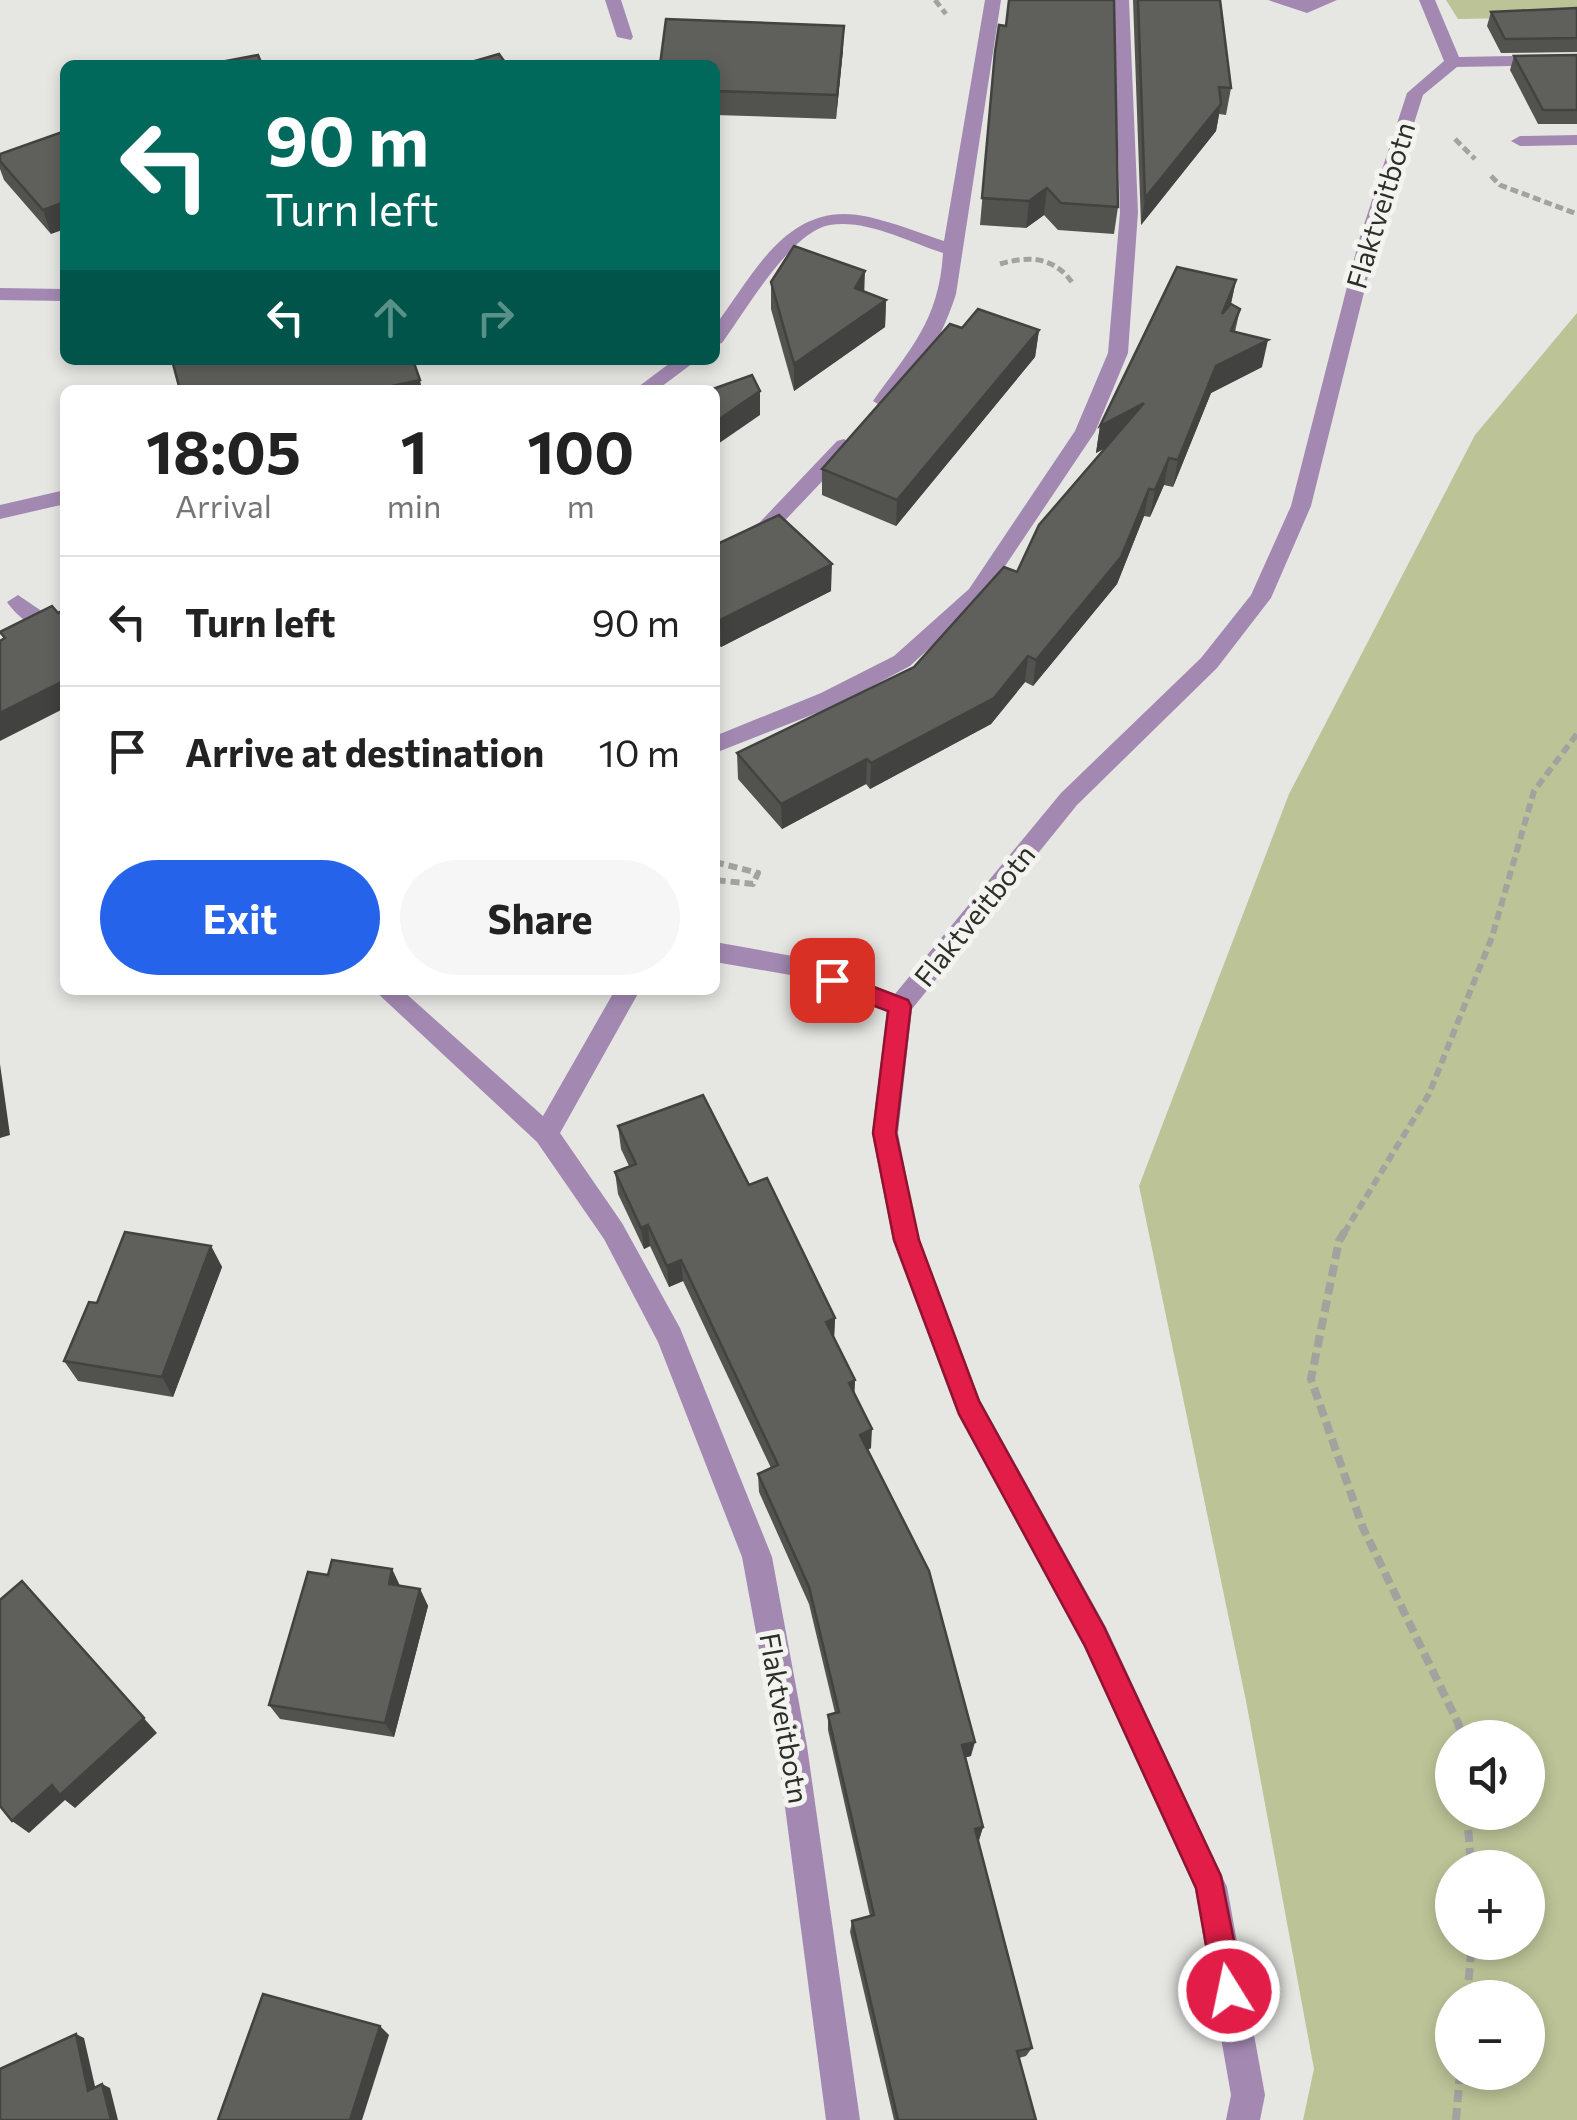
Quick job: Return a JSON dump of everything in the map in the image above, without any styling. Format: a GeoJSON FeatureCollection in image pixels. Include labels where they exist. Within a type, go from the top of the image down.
{"type":"FeatureCollection","features":[{"type":"Feature","properties":{"kind":"street"},"geometry":{"type":"LineString","coordinates":[[613,0],[625,37]]}},
{"type":"Feature","properties":{"kind":"street"},"geometry":{"type":"LineString","coordinates":[[720,553],[767,527],[866,421],[930,343],[952,283],[952,250],[993,0]]}},
{"type":"Feature","properties":{"kind":"street"},"geometry":{"type":"LineString","coordinates":[[720,743],[829,699],[902,661],[976,594],[1086,432],[1118,352],[1128,212],[1121,0]]}},
{"type":"Feature","properties":{"kind":"street"},"geometry":{"type":"LineString","coordinates":[[1276,0],[1307,8],[1329,0]]}},
{"type":"Feature","properties":{"kind":"street"},"geometry":{"type":"LineString","coordinates":[[1427,0],[1454,62],[1577,60]]}},
{"type":"Feature","properties":{"kind":"street","name":"Flaktveitbotn"},"geometry":{"type":"LineString","coordinates":[[1243,2120],[1248,2095],[1211,1887],[1094,1637],[968,1406],[906,1240],[885,1133],[900,1006],[1069,799],[1209,663],[1260,598],[1301,506],[1368,240],[1414,93],[1454,62]]}},
{"type":"Feature","properties":{"kind":"street"},"geometry":{"type":"LineString","coordinates":[[1520,142],[1577,140]]}},
{"type":"Feature","properties":{"kind":"street"},"geometry":{"type":"LineString","coordinates":[[720,331],[791,236],[825,219],[865,221],[952,250]]}},
{"type":"Feature","properties":{"kind":"street"},"geometry":{"type":"LineString","coordinates":[[0,294],[60,295]]}},
{"type":"Feature","properties":{"kind":"street"},"geometry":{"type":"LineString","coordinates":[[651,385],[680,365]]}},
{"type":"Feature","properties":{"kind":"street"},"geometry":{"type":"LineString","coordinates":[[0,512],[60,498]]}},
{"type":"Feature","properties":{"kind":"street"},"geometry":{"type":"LineString","coordinates":[[18,602],[41,622]]}},
{"type":"Feature","properties":{"kind":"street"},"geometry":{"type":"LineString","coordinates":[[14,636],[60,612]]}},
{"type":"Feature","properties":{"kind":"street"},"geometry":{"type":"LineString","coordinates":[[720,953],[798,967],[900,1006]]}},
{"type":"Feature","properties":{"kind":"street"},"geometry":{"type":"LineString","coordinates":[[546,1134],[625,995]]}},
{"type":"Feature","properties":{"kind":"street","name":"Flaktveitbotn"},"geometry":{"type":"LineString","coordinates":[[402,996],[546,1134],[613,1231],[670,1337],[757,1557],[792,1746],[843,2120]]}},
{"type":"Feature","properties":{"kind":"path"},"geometry":{"type":"LineString","coordinates":[[1414,93],[1433,98],[1455,139],[1520,142]]}},
{"type":"Feature","properties":{"kind":"path"},"geometry":{"type":"LineString","coordinates":[[952,283],[1015,259],[1048,258],[1064,267],[1097,338],[1118,352]]}},
{"type":"Feature","properties":{"kind":"path"},"geometry":{"type":"LineString","coordinates":[[1458,1720],[1363,1528],[1311,1379],[1340,1241],[1430,1094],[1492,937],[1534,791],[1577,734]]}},
{"type":"Feature","properties":{"kind":"path"},"geometry":{"type":"LineString","coordinates":[[720,863],[758,873],[753,884],[720,881]]}},
{"type":"Feature","properties":{"kind":"path"},"geometry":{"type":"LineString","coordinates":[[1456,2120],[1458,2090]]}},
{"type":"Feature","properties":{"kind":"green space"},"geometry":{"type":"Polygon","coordinates":[[[1446,0],[1577,0],[1577,17],[1458,19],[1446,0]]]}},
{"type":"Feature","properties":{"kind":"green space"},"geometry":{"type":"Polygon","coordinates":[[[1577,313],[1577,2120],[1303,2120],[1314,2069],[1246,1701],[1139,1186],[1289,794],[1475,435],[1577,313]]]}},
{"type":"Feature","properties":{"kind":"building"},"geometry":{"type":"Polygon","coordinates":[[[1009,0],[1114,0],[1118,207],[1061,203],[1047,188],[1029,201],[982,198],[995,52],[999,25],[1006,26],[1009,0]]]}},
{"type":"Feature","properties":{"kind":"building"},"geometry":{"type":"Polygon","coordinates":[[[1138,0],[1220,0],[1231,88],[1219,87],[1221,104],[1145,198],[1138,0]]]}},
{"type":"Feature","properties":{"kind":"building"},"geometry":{"type":"Polygon","coordinates":[[[1577,8],[1577,38],[1505,39],[1491,12],[1577,8]]]}},
{"type":"Feature","properties":{"kind":"building"},"geometry":{"type":"Polygon","coordinates":[[[666,19],[844,26],[837,95],[720,91],[720,60],[661,60],[666,19]]]}},
{"type":"Feature","properties":{"kind":"building"},"geometry":{"type":"Polygon","coordinates":[[[499,54],[503,60],[478,60],[499,54]]]}},
{"type":"Feature","properties":{"kind":"building"},"geometry":{"type":"Polygon","coordinates":[[[258,55],[260,60],[232,60],[258,55]]]}},
{"type":"Feature","properties":{"kind":"building"},"geometry":{"type":"Polygon","coordinates":[[[1577,55],[1577,110],[1543,110],[1514,56],[1577,55]]]}},
{"type":"Feature","properties":{"kind":"building"},"geometry":{"type":"Polygon","coordinates":[[[60,133],[60,204],[43,210],[0,161],[0,154],[60,133]]]}},
{"type":"Feature","properties":{"kind":"building"},"geometry":{"type":"Polygon","coordinates":[[[794,246],[865,271],[855,288],[886,300],[794,364],[771,282],[794,246]]]}},
{"type":"Feature","properties":{"kind":"building"},"geometry":{"type":"Polygon","coordinates":[[[1177,267],[1236,280],[1222,314],[1231,304],[1240,309],[1231,331],[1268,340],[1216,366],[1178,460],[1169,458],[1155,490],[1149,489],[1121,557],[1036,660],[1028,656],[994,698],[871,763],[867,759],[781,804],[737,753],[914,667],[1004,567],[1017,572],[1039,525],[1144,403],[1100,426],[1177,267]]]}},
{"type":"Feature","properties":{"kind":"building"},"geometry":{"type":"Polygon","coordinates":[[[978,309],[1039,330],[897,500],[822,469],[950,324],[962,328],[978,309]]]}},
{"type":"Feature","properties":{"kind":"building"},"geometry":{"type":"Polygon","coordinates":[[[173,365],[415,365],[420,380],[396,385],[179,385],[173,365]]]}},
{"type":"Feature","properties":{"kind":"building"},"geometry":{"type":"Polygon","coordinates":[[[752,375],[760,391],[720,419],[720,386],[752,375]]]}},
{"type":"Feature","properties":{"kind":"building"},"geometry":{"type":"Polygon","coordinates":[[[779,515],[832,564],[720,620],[720,543],[779,515]]]}},
{"type":"Feature","properties":{"kind":"building"},"geometry":{"type":"Polygon","coordinates":[[[52,606],[60,612],[60,683],[0,713],[0,641],[5,638],[0,632],[52,606]]]}},
{"type":"Feature","properties":{"kind":"building"},"geometry":{"type":"Polygon","coordinates":[[[703,1095],[749,1185],[767,1178],[835,1318],[826,1322],[855,1380],[849,1383],[872,1429],[860,1435],[929,1571],[975,1742],[962,1745],[983,1827],[975,1829],[1032,2048],[1017,2051],[1036,2120],[898,2120],[852,1921],[874,1915],[828,1715],[839,1712],[809,1587],[758,1474],[778,1465],[681,1260],[667,1266],[648,1225],[641,1228],[615,1172],[636,1164],[618,1126],[703,1095]]]}},
{"type":"Feature","properties":{"kind":"building"},"geometry":{"type":"Polygon","coordinates":[[[125,1232],[211,1246],[162,1377],[64,1361],[89,1302],[97,1303],[125,1232]]]}},
{"type":"Feature","properties":{"kind":"building"},"geometry":{"type":"Polygon","coordinates":[[[332,1560],[392,1569],[389,1584],[420,1589],[385,1723],[269,1705],[308,1572],[328,1575],[332,1560]]]}},
{"type":"Feature","properties":{"kind":"building"},"geometry":{"type":"Polygon","coordinates":[[[22,1581],[144,1718],[60,1795],[52,1785],[12,1821],[0,1806],[0,1600],[22,1581]]]}},
{"type":"Feature","properties":{"kind":"building"},"geometry":{"type":"Polygon","coordinates":[[[263,1994],[380,2026],[350,2120],[218,2120],[263,1994]]]}},
{"type":"Feature","properties":{"kind":"building"},"geometry":{"type":"Polygon","coordinates":[[[76,2034],[88,2091],[102,2084],[111,2120],[0,2120],[0,2069],[76,2034]]]}},
{"type":"Feature","properties":{"kind":"route"},"geometry":{"type":"LineString","coordinates":[[832,980],[900,1006],[885,1133],[906,1240],[968,1406],[1094,1637],[1211,1887],[1229,1991]]}}]}
